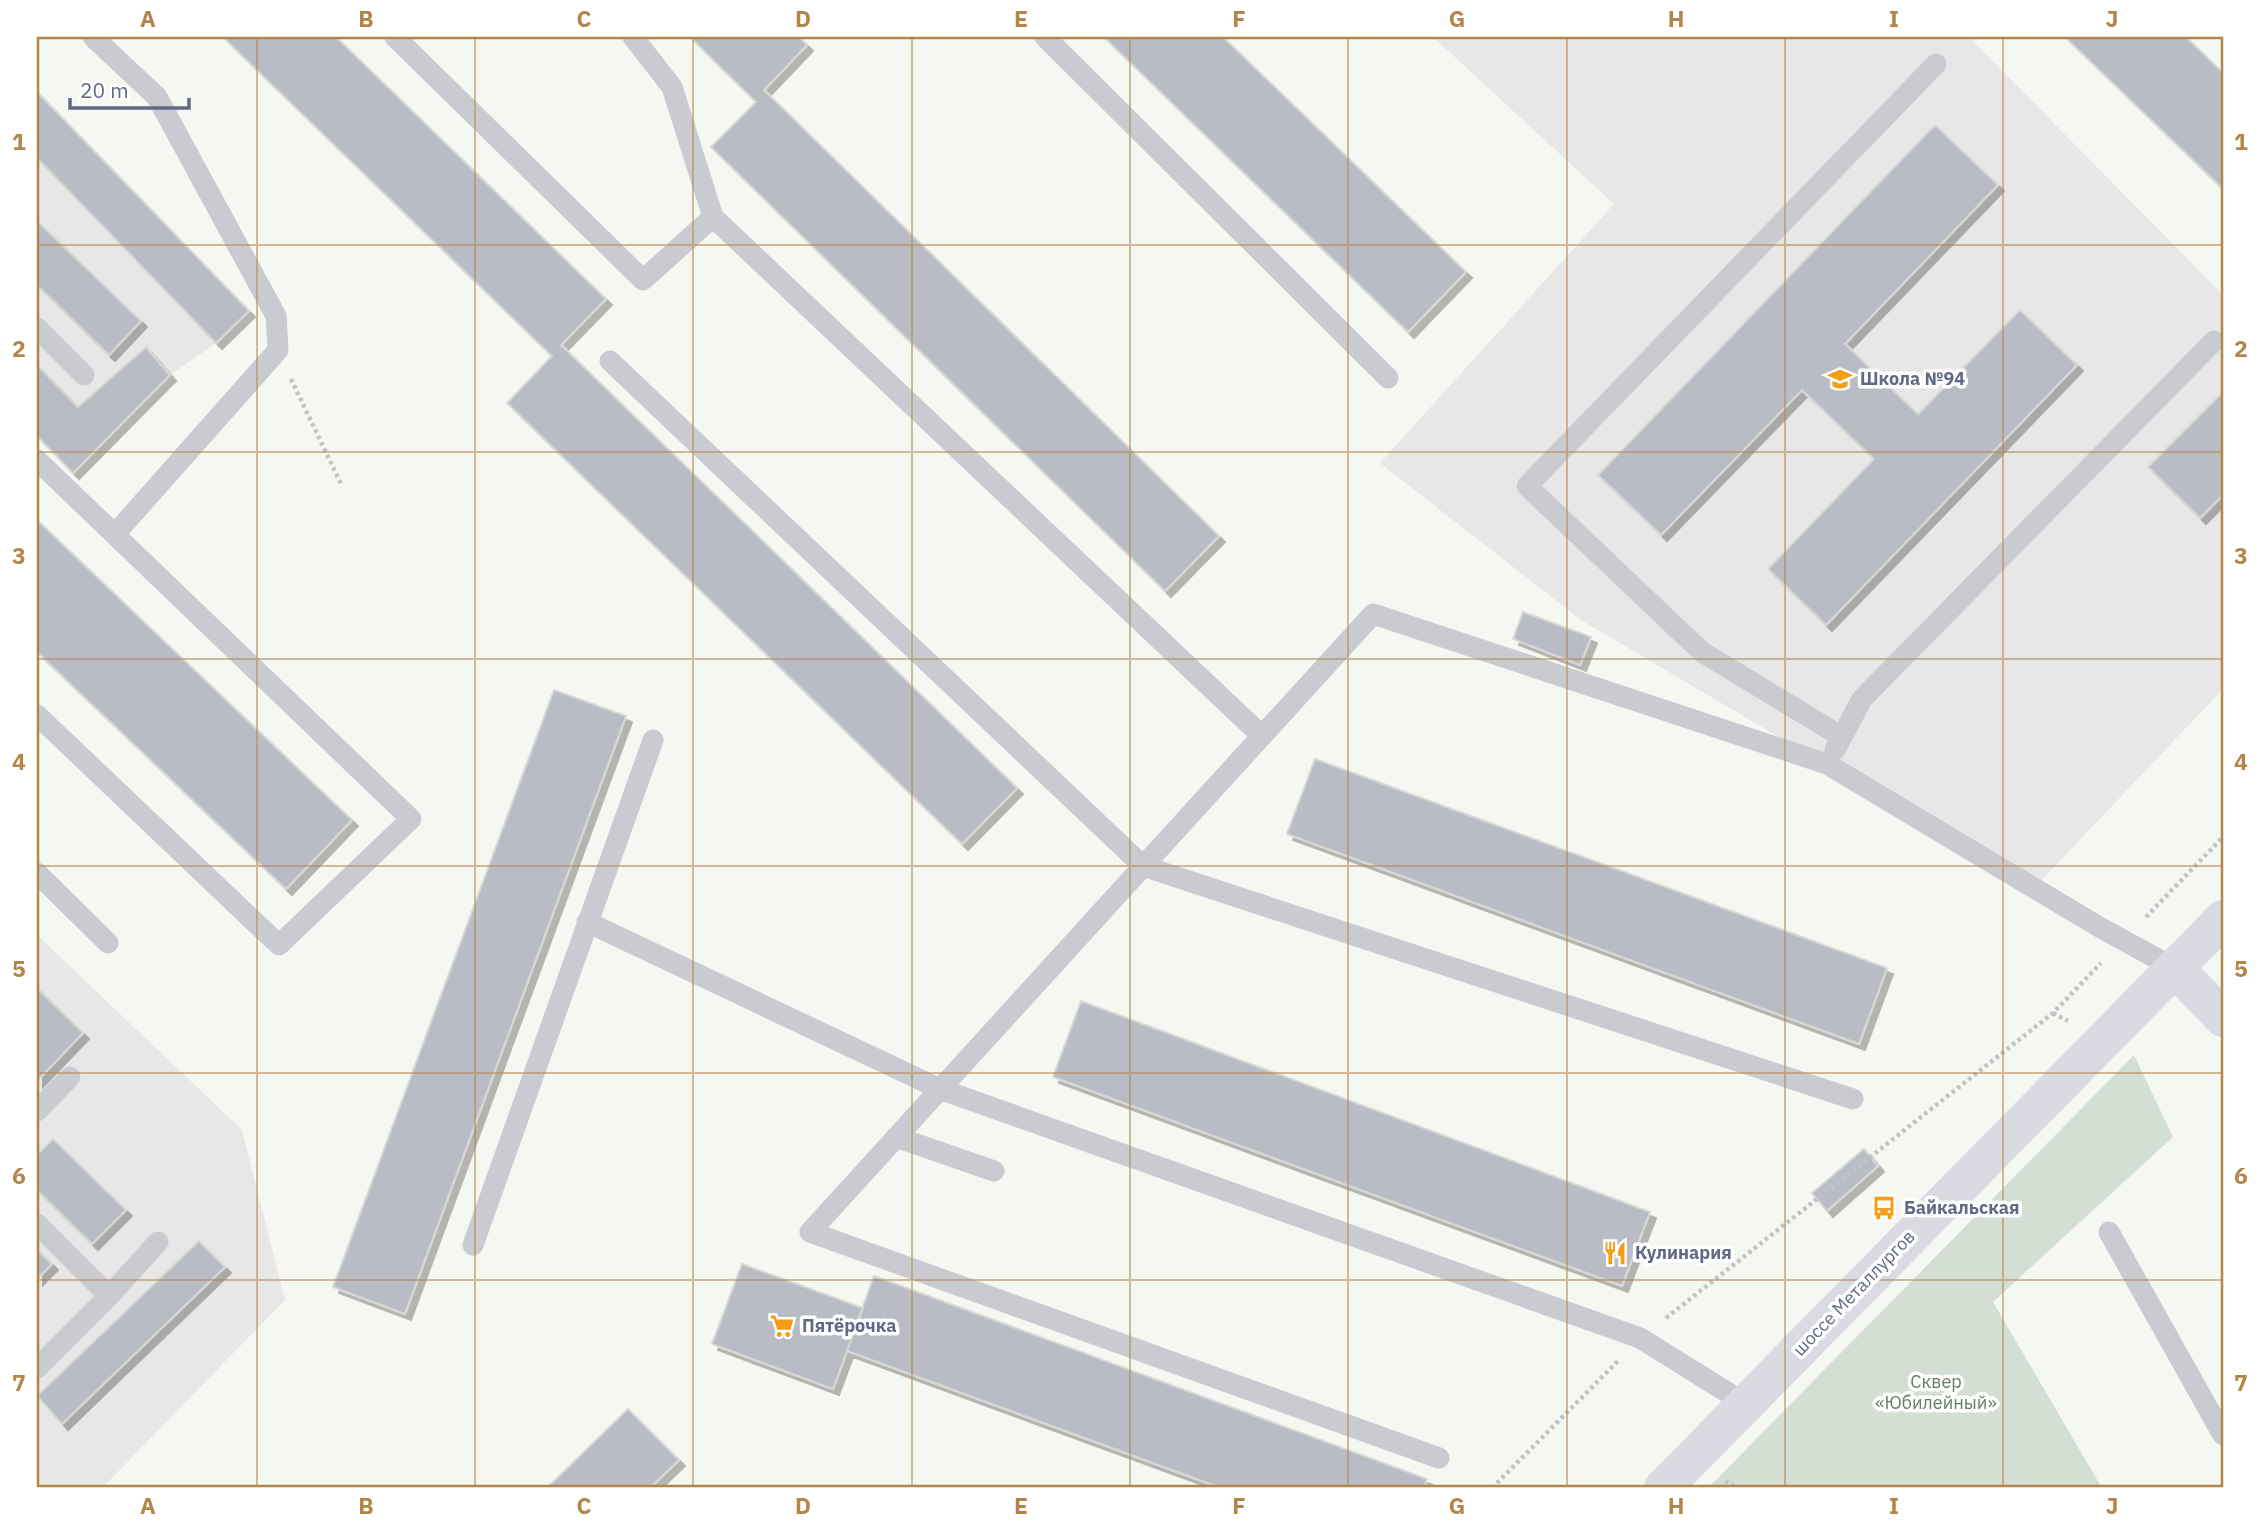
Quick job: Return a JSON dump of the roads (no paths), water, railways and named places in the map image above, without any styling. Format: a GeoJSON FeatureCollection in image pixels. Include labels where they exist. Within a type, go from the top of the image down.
{"type":"FeatureCollection","features":[{"type":"Feature","properties":{"kind":"main road","name":"шоссе Металлургов"},"geometry":{"type":"LineString","coordinates":[[1664,1488],[2223,919]]}},
{"type":"Feature","properties":{"kind":"main road"},"geometry":{"type":"LineString","coordinates":[[2176,969],[2223,1018]]}},
{"type":"Feature","properties":{"kind":"lane"},"geometry":{"type":"LineString","coordinates":[[93,37],[157,97],[276,316],[278,350],[116,534]]}},
{"type":"Feature","properties":{"kind":"lane"},"geometry":{"type":"LineString","coordinates":[[395,37],[643,280],[713,217]]}},
{"type":"Feature","properties":{"kind":"lane"},"geometry":{"type":"LineString","coordinates":[[632,37],[672,87],[713,217],[1262,736]]}},
{"type":"Feature","properties":{"kind":"lane"},"geometry":{"type":"LineString","coordinates":[[1045,37],[1388,378]]}},
{"type":"Feature","properties":{"kind":"lane"},"geometry":{"type":"LineString","coordinates":[[1842,737],[1702,652],[1527,486],[1936,64]]}},
{"type":"Feature","properties":{"kind":"lane"},"geometry":{"type":"LineString","coordinates":[[37,328],[84,375]]}},
{"type":"Feature","properties":{"kind":"lane"},"geometry":{"type":"LineString","coordinates":[[1827,764],[1863,699],[2214,341]]}},
{"type":"Feature","properties":{"kind":"lane"},"geometry":{"type":"LineString","coordinates":[[610,361],[1143,866],[1853,1099]]}},
{"type":"Feature","properties":{"kind":"lane"},"geometry":{"type":"LineString","coordinates":[[37,460],[411,819],[279,945],[37,715]]}},
{"type":"Feature","properties":{"kind":"lane"},"geometry":{"type":"LineString","coordinates":[[1439,1458],[810,1232],[1373,614],[1827,764],[2176,969]]}},
{"type":"Feature","properties":{"kind":"lane"},"geometry":{"type":"LineString","coordinates":[[473,1245],[653,740]]}},
{"type":"Feature","properties":{"kind":"lane"},"geometry":{"type":"LineString","coordinates":[[37,873],[108,943]]}},
{"type":"Feature","properties":{"kind":"lane"},"geometry":{"type":"LineString","coordinates":[[587,922],[940,1090],[1640,1338],[1746,1404]]}},
{"type":"Feature","properties":{"kind":"lane"},"geometry":{"type":"LineString","coordinates":[[37,1111],[70,1077]]}},
{"type":"Feature","properties":{"kind":"lane"},"geometry":{"type":"LineString","coordinates":[[896,1137],[994,1171]]}},
{"type":"Feature","properties":{"kind":"lane"},"geometry":{"type":"LineString","coordinates":[[37,1223],[109,1296]]}},
{"type":"Feature","properties":{"kind":"lane"},"geometry":{"type":"LineString","coordinates":[[2109,1232],[2223,1435]]}},
{"type":"Feature","properties":{"kind":"lane"},"geometry":{"type":"LineString","coordinates":[[37,1368],[158,1242]]}},
{"type":"Feature","properties":{"kind":"place","name":"Школа №94"},"geometry":{"type":"Point","coordinates":[1840,379]}},
{"type":"Feature","properties":{"kind":"place","name":"Байкальская"},"geometry":{"type":"Point","coordinates":[1884,1208]}},
{"type":"Feature","properties":{"kind":"place","name":"Кулинария"},"geometry":{"type":"Point","coordinates":[1615,1253]}},
{"type":"Feature","properties":{"kind":"place","name":"Пятёрочка"},"geometry":{"type":"Point","coordinates":[782,1326]}},
{"type":"Feature","properties":{"kind":"park label","name":"Сквер «Юбилейный»"},"geometry":{"type":"Point","coordinates":[1936,1392]}}]}
